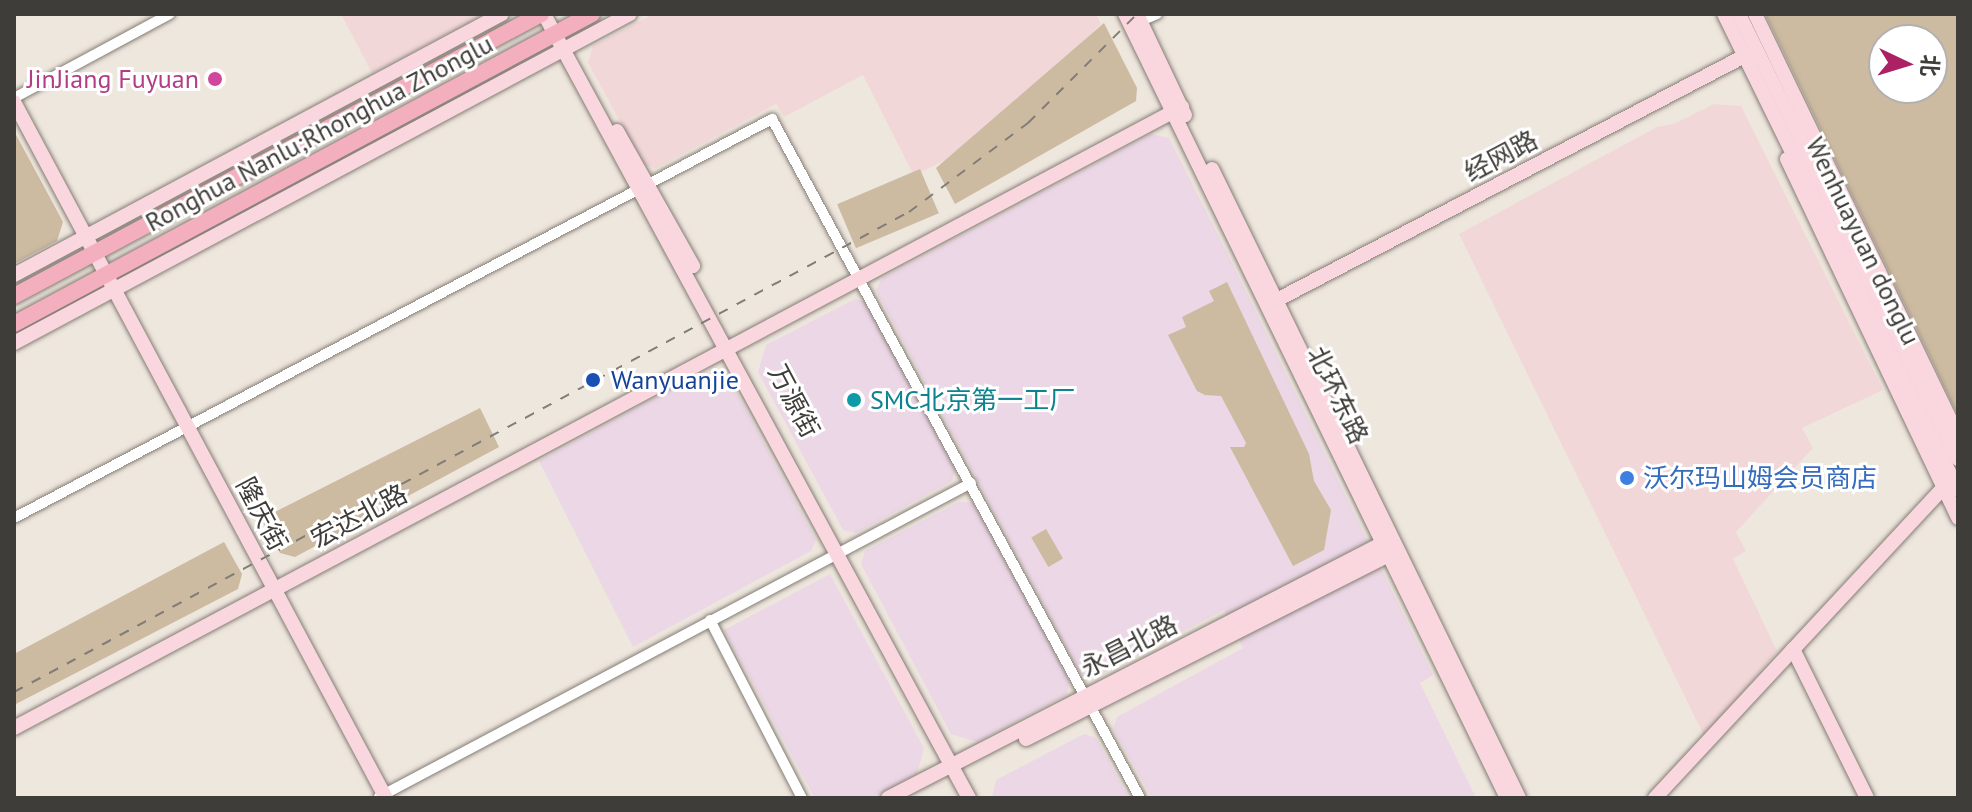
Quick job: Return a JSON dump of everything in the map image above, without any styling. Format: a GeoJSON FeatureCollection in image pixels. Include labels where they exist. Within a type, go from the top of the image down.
{"type":"FeatureCollection","features":[{"type":"Feature","properties":{"kind":"main road","name":"Ronghua Nanlu;Rhonghua Zhonglu"},"geometry":{"type":"LineString","coordinates":[[14,296],[543,14]]}},
{"type":"Feature","properties":{"kind":"main road","name":"Ronghua Nanlu;Rhonghua Zhonglu"},"geometry":{"type":"LineString","coordinates":[[14,324],[111,282],[557,26],[592,14]]}},
{"type":"Feature","properties":{"kind":"street"},"geometry":{"type":"LineString","coordinates":[[14,100],[170,14]]}},
{"type":"Feature","properties":{"kind":"street"},"geometry":{"type":"LineString","coordinates":[[14,275],[502,14]]}},
{"type":"Feature","properties":{"kind":"street","name":"万源街"},"geometry":{"type":"LineString","coordinates":[[543,14],[557,26],[566,48],[731,344],[958,768],[978,798]]}},
{"type":"Feature","properties":{"kind":"street"},"geometry":{"type":"LineString","coordinates":[[14,343],[111,282],[630,14]]}},
{"type":"Feature","properties":{"kind":"street","name":"北环东路"},"geometry":{"type":"LineString","coordinates":[[1125,14],[1178,110],[1273,302],[1507,798]]}},
{"type":"Feature","properties":{"kind":"street","name":"Wenhuayuan donglu"},"geometry":{"type":"LineString","coordinates":[[1724,14],[1750,53],[1828,196],[1958,459]]}},
{"type":"Feature","properties":{"kind":"street","name":"Wenhuayuan donglu"},"geometry":{"type":"LineString","coordinates":[[1739,14],[1769,105],[1958,490]]}},
{"type":"Feature","properties":{"kind":"street"},"geometry":{"type":"LineString","coordinates":[[1755,14],[1958,435]]}},
{"type":"Feature","properties":{"kind":"street","name":"北环东路"},"geometry":{"type":"LineString","coordinates":[[1147,15],[1148,35],[1178,110]]}},
{"type":"Feature","properties":{"kind":"street","name":"经网路"},"geometry":{"type":"LineString","coordinates":[[1273,302],[1750,53]]}},
{"type":"Feature","properties":{"kind":"street","name":"隆庆街"},"geometry":{"type":"LineString","coordinates":[[14,100],[383,797]]}},
{"type":"Feature","properties":{"kind":"street"},"geometry":{"type":"LineString","coordinates":[[424,104],[459,105]]}},
{"type":"Feature","properties":{"kind":"street"},"geometry":{"type":"LineString","coordinates":[[1769,105],[1794,179],[1958,518]]}},
{"type":"Feature","properties":{"kind":"street","name":"宏达北路"},"geometry":{"type":"LineString","coordinates":[[14,728],[731,344],[1178,110]]}},
{"type":"Feature","properties":{"kind":"street"},"geometry":{"type":"LineString","coordinates":[[14,518],[772,119],[1090,700],[1140,798]]}},
{"type":"Feature","properties":{"kind":"street"},"geometry":{"type":"LineString","coordinates":[[185,183],[226,183]]}},
{"type":"Feature","properties":{"kind":"street"},"geometry":{"type":"LineString","coordinates":[[1828,196],[1855,220]]}},
{"type":"Feature","properties":{"kind":"street"},"geometry":{"type":"LineString","coordinates":[[383,797],[971,483]]}},
{"type":"Feature","properties":{"kind":"street"},"geometry":{"type":"LineString","coordinates":[[1655,798],[1942,489]]}},
{"type":"Feature","properties":{"kind":"street","name":"北环东路"},"geometry":{"type":"LineString","coordinates":[[1390,547],[1519,798]]}},
{"type":"Feature","properties":{"kind":"street","name":"永昌北路"},"geometry":{"type":"LineString","coordinates":[[907,798],[958,768],[1390,547]]}},
{"type":"Feature","properties":{"kind":"street"},"geometry":{"type":"LineString","coordinates":[[710,620],[802,798]]}},
{"type":"Feature","properties":{"kind":"street"},"geometry":{"type":"LineString","coordinates":[[1793,649],[1867,798]]}},
{"type":"Feature","properties":{"kind":"street","name":"万源街"},"geometry":{"type":"LineString","coordinates":[[958,768],[969,798]]}},
{"type":"Feature","properties":{"kind":"street","name":"永昌北路"},"geometry":{"type":"LineString","coordinates":[[888,798],[958,768]]}},
{"type":"Feature","properties":{"kind":"shaded area"},"geometry":{"type":"Polygon","coordinates":[[[341,14],[485,14],[372,73],[341,14]]]}},
{"type":"Feature","properties":{"kind":"shaded area"},"geometry":{"type":"Polygon","coordinates":[[[653,14],[1096,14],[1101,24],[1033,90],[978,135],[945,160],[914,176],[863,75],[784,117],[776,104],[656,168],[644,165],[588,63],[593,46],[653,14]]]}},
{"type":"Feature","properties":{"kind":"shaded area"},"geometry":{"type":"Polygon","coordinates":[[[1765,14],[1958,14],[1958,416],[1765,14]]]}},
{"type":"Feature","properties":{"kind":"shaded area"},"geometry":{"type":"Polygon","coordinates":[[[1104,23],[1137,88],[1136,101],[955,204],[936,168],[1104,23]]]}},
{"type":"Feature","properties":{"kind":"shaded area"},"geometry":{"type":"Polygon","coordinates":[[[1714,104],[1741,106],[1883,390],[1802,428],[1813,448],[1736,532],[1746,551],[1733,559],[1777,651],[1705,738],[1459,234],[1657,127],[1674,124],[1714,104]]]}},
{"type":"Feature","properties":{"kind":"shaded area"},"geometry":{"type":"Polygon","coordinates":[[[14,131],[63,222],[57,241],[14,264],[14,131]]]}},
{"type":"Feature","properties":{"kind":"shaded area"},"geometry":{"type":"Polygon","coordinates":[[[1151,134],[1169,138],[1235,269],[1433,675],[1420,683],[1476,798],[1152,798],[1113,729],[1117,717],[1243,648],[1224,610],[1094,678],[1081,674],[876,291],[882,278],[1151,134]]]}},
{"type":"Feature","properties":{"kind":"shaded area"},"geometry":{"type":"Polygon","coordinates":[[[920,169],[939,213],[856,248],[837,204],[920,169]]]}},
{"type":"Feature","properties":{"kind":"shaded area"},"geometry":{"type":"Polygon","coordinates":[[[1227,282],[1309,454],[1314,481],[1331,510],[1324,550],[1293,566],[1230,447],[1244,447],[1246,443],[1221,396],[1197,391],[1168,335],[1186,327],[1182,317],[1214,301],[1209,291],[1227,282]]]}},
{"type":"Feature","properties":{"kind":"shaded area","name":"SMC北京第一工厂"},"geometry":{"type":"Polygon","coordinates":[[[855,299],[866,302],[955,469],[952,481],[856,533],[843,530],[758,372],[766,345],[855,299]]]}},
{"type":"Feature","properties":{"kind":"shaded area"},"geometry":{"type":"Polygon","coordinates":[[[704,371],[729,378],[816,540],[811,551],[633,647],[539,461],[704,371]]]}},
{"type":"Feature","properties":{"kind":"shaded area"},"geometry":{"type":"Polygon","coordinates":[[[480,408],[499,447],[295,557],[280,553],[261,519],[480,408]]]}},
{"type":"Feature","properties":{"kind":"shaded area"},"geometry":{"type":"Polygon","coordinates":[[[959,502],[973,502],[1070,682],[1066,695],[977,742],[951,734],[861,564],[865,551],[959,502]]]}},
{"type":"Feature","properties":{"kind":"shaded area"},"geometry":{"type":"Polygon","coordinates":[[[1046,529],[1063,558],[1048,567],[1031,538],[1046,529]]]}},
{"type":"Feature","properties":{"kind":"shaded area"},"geometry":{"type":"Polygon","coordinates":[[[224,542],[242,574],[238,589],[14,705],[14,654],[224,542]]]}},
{"type":"Feature","properties":{"kind":"shaded area"},"geometry":{"type":"Polygon","coordinates":[[[830,574],[924,748],[917,774],[871,798],[815,798],[724,630],[830,574]]]}},
{"type":"Feature","properties":{"kind":"shaded area"},"geometry":{"type":"Polygon","coordinates":[[[1084,734],[1096,738],[1129,798],[992,798],[996,780],[1084,734]]]}},
{"type":"Feature","properties":{"kind":"railway"},"geometry":{"type":"LineString","coordinates":[[14,692],[909,212],[1028,123],[1137,14]]}},
{"type":"Feature","properties":{"kind":"place","name":"JinJiang Fuyuan"},"geometry":{"type":"Point","coordinates":[215,79]}},
{"type":"Feature","properties":{"kind":"place","name":"Wanyuanjie"},"geometry":{"type":"Point","coordinates":[593,380]}},
{"type":"Feature","properties":{"kind":"place","name":"SMC北京第一工厂"},"geometry":{"type":"Point","coordinates":[854,400]}},
{"type":"Feature","properties":{"kind":"place","name":"沃尔玛山姆会员商店"},"geometry":{"type":"Point","coordinates":[1627,478]}}]}
